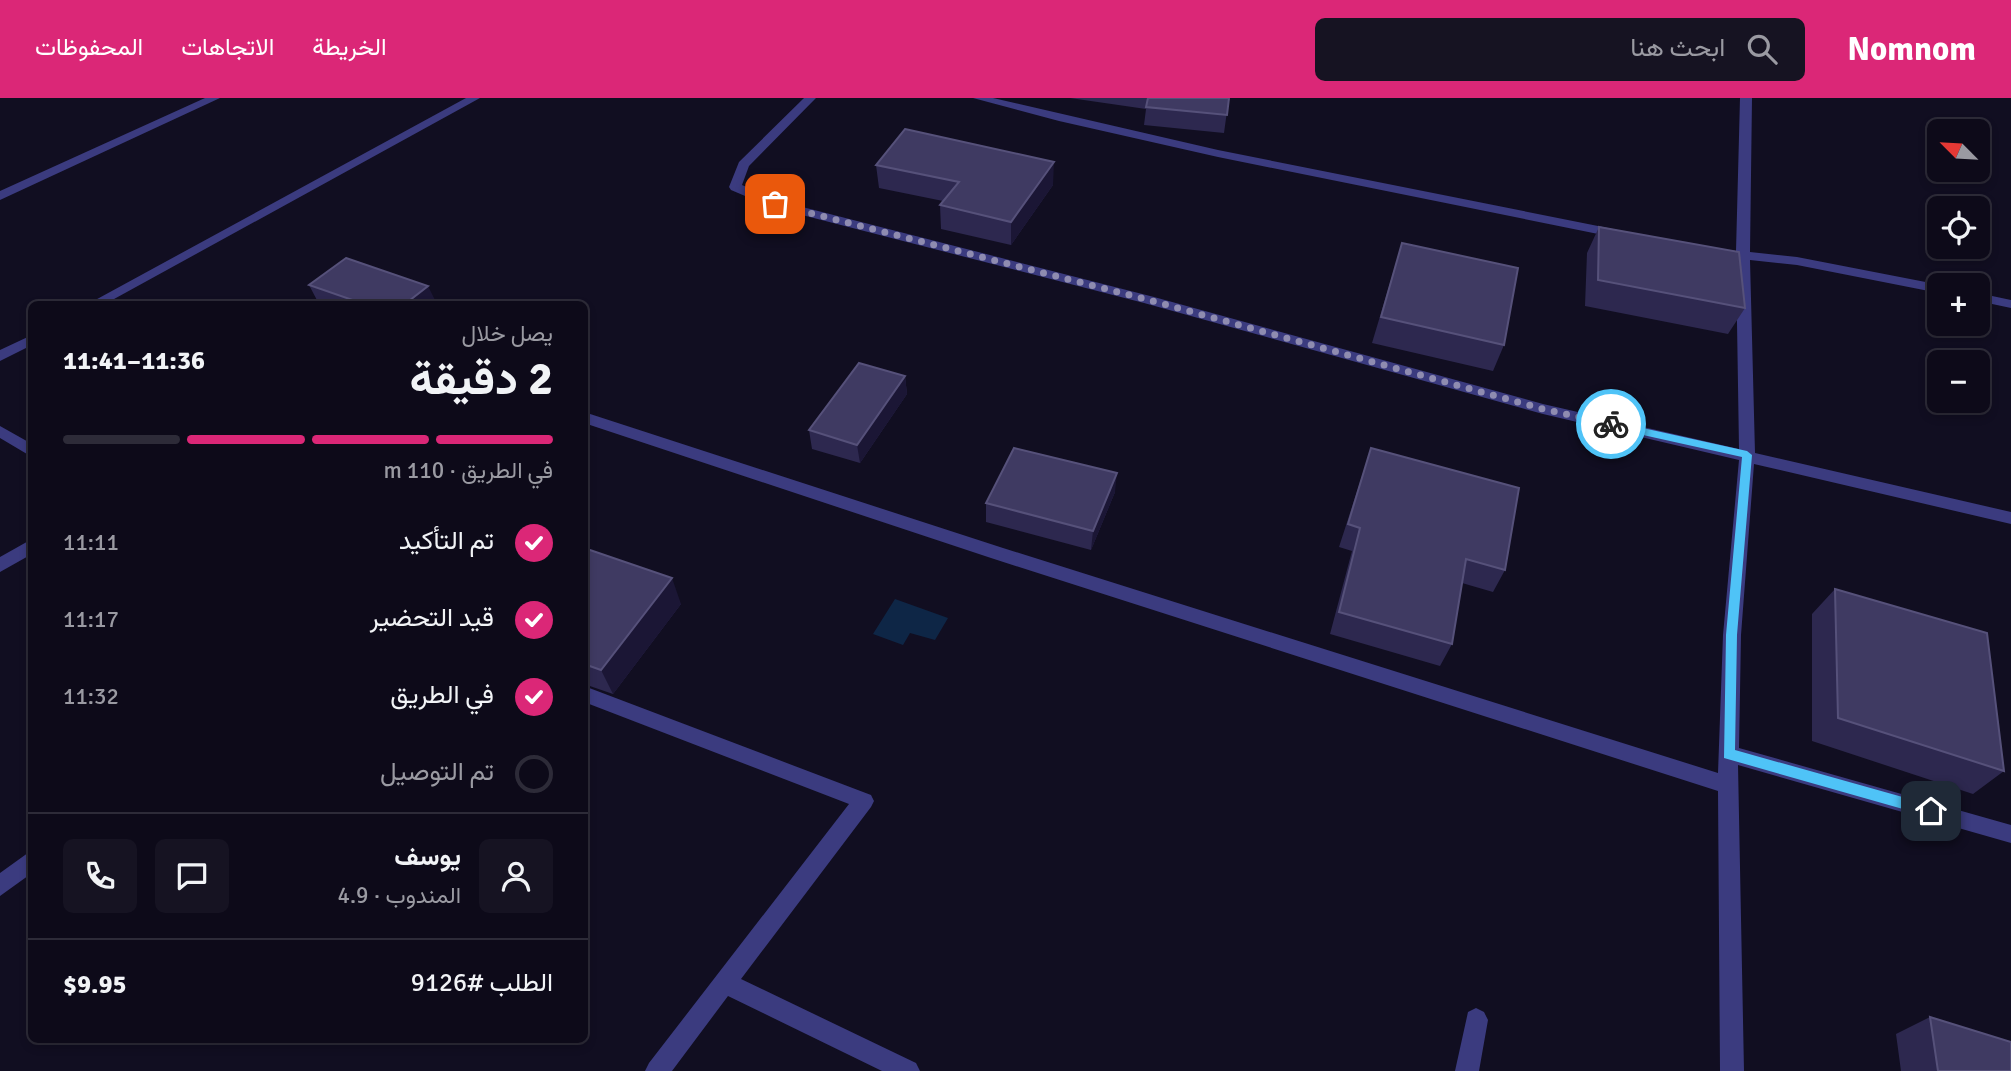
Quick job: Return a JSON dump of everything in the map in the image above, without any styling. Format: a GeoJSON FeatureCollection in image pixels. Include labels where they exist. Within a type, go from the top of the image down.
{"type":"FeatureCollection","features":[{"type":"Feature","properties":{"kind":"street"},"geometry":{"type":"LineString","coordinates":[[0,196],[214,98]]}},
{"type":"Feature","properties":{"kind":"street"},"geometry":{"type":"LineString","coordinates":[[101,301],[474,98]]}},
{"type":"Feature","properties":{"kind":"street"},"geometry":{"type":"LineString","coordinates":[[810,98],[743,165],[735,187],[775,204],[1149,300],[1543,409],[2011,519]]}},
{"type":"Feature","properties":{"kind":"street"},"geometry":{"type":"LineString","coordinates":[[979,98],[1073,122],[1302,172],[1631,237]]}},
{"type":"Feature","properties":{"kind":"street"},"geometry":{"type":"LineString","coordinates":[[1732,1071],[1728,785],[1731,635],[1747,455],[1743,256],[1746,98]]}},
{"type":"Feature","properties":{"kind":"street"},"geometry":{"type":"LineString","coordinates":[[1709,251],[1797,261],[1927,287]]}},
{"type":"Feature","properties":{"kind":"street"},"geometry":{"type":"LineString","coordinates":[[1990,300],[2011,304]]}},
{"type":"Feature","properties":{"kind":"street"},"geometry":{"type":"LineString","coordinates":[[0,356],[28,341]]}},
{"type":"Feature","properties":{"kind":"street"},"geometry":{"type":"LineString","coordinates":[[588,418],[997,553],[1728,785]]}},
{"type":"Feature","properties":{"kind":"street"},"geometry":{"type":"LineString","coordinates":[[0,431],[28,449]]}},
{"type":"Feature","properties":{"kind":"street"},"geometry":{"type":"LineString","coordinates":[[0,565],[28,548]]}},
{"type":"Feature","properties":{"kind":"street"},"geometry":{"type":"LineString","coordinates":[[588,696],[864,801],[657,1071]]}},
{"type":"Feature","properties":{"kind":"street"},"geometry":{"type":"LineString","coordinates":[[1729,754],[2011,834]]}},
{"type":"Feature","properties":{"kind":"street"},"geometry":{"type":"LineString","coordinates":[[0,886],[28,863]]}},
{"type":"Feature","properties":{"kind":"street"},"geometry":{"type":"LineString","coordinates":[[725,983],[908,1071]]}},
{"type":"Feature","properties":{"kind":"street"},"geometry":{"type":"LineString","coordinates":[[1467,1071],[1476,1020]]}},
{"type":"Feature","properties":{"kind":"water"},"geometry":{"type":"Polygon","coordinates":[[[895,599],[948,618],[935,640],[910,633],[903,645],[873,634],[895,599]]]}},
{"type":"Feature","properties":{"kind":"building"},"geometry":{"type":"Polygon","coordinates":[[[1148,98],[1229,98],[1227,115],[1146,107],[1148,98]]]}},
{"type":"Feature","properties":{"kind":"building"},"geometry":{"type":"Polygon","coordinates":[[[905,129],[1054,162],[1011,222],[940,205],[959,182],[876,165],[905,129]]]}},
{"type":"Feature","properties":{"kind":"building"},"geometry":{"type":"Polygon","coordinates":[[[1599,227],[1739,252],[1745,308],[1598,280],[1599,227]]]}},
{"type":"Feature","properties":{"kind":"building"},"geometry":{"type":"Polygon","coordinates":[[[1402,243],[1518,268],[1504,345],[1381,317],[1402,243]]]}},
{"type":"Feature","properties":{"kind":"building"},"geometry":{"type":"Polygon","coordinates":[[[346,258],[428,286],[409,301],[355,301],[309,285],[346,258]]]}},
{"type":"Feature","properties":{"kind":"building"},"geometry":{"type":"Polygon","coordinates":[[[859,363],[905,376],[857,445],[809,430],[859,363]]]}},
{"type":"Feature","properties":{"kind":"building"},"geometry":{"type":"Polygon","coordinates":[[[1014,448],[1117,473],[1093,531],[986,503],[1014,448]]]}},
{"type":"Feature","properties":{"kind":"building"},"geometry":{"type":"Polygon","coordinates":[[[1371,448],[1519,488],[1505,570],[1466,559],[1452,644],[1339,612],[1360,528],[1348,524],[1371,448]]]}},
{"type":"Feature","properties":{"kind":"building"},"geometry":{"type":"Polygon","coordinates":[[[588,549],[672,578],[601,670],[588,665],[588,549]]]}},
{"type":"Feature","properties":{"kind":"building"},"geometry":{"type":"Polygon","coordinates":[[[1835,589],[1987,633],[2004,771],[1838,718],[1835,589]]]}},
{"type":"Feature","properties":{"kind":"building"},"geometry":{"type":"Polygon","coordinates":[[[1930,1017],[2011,1042],[2011,1071],[1938,1071],[1930,1017]]]}},
{"type":"Feature","properties":{"kind":"way so far"},"geometry":{"type":"LineString","coordinates":[[775,204],[1149,300],[1543,409],[1611,424]]}},
{"type":"Feature","properties":{"kind":"route"},"geometry":{"type":"LineString","coordinates":[[1611,424],[1747,455],[1731,635],[1729,754],[1931,811]]}}]}
